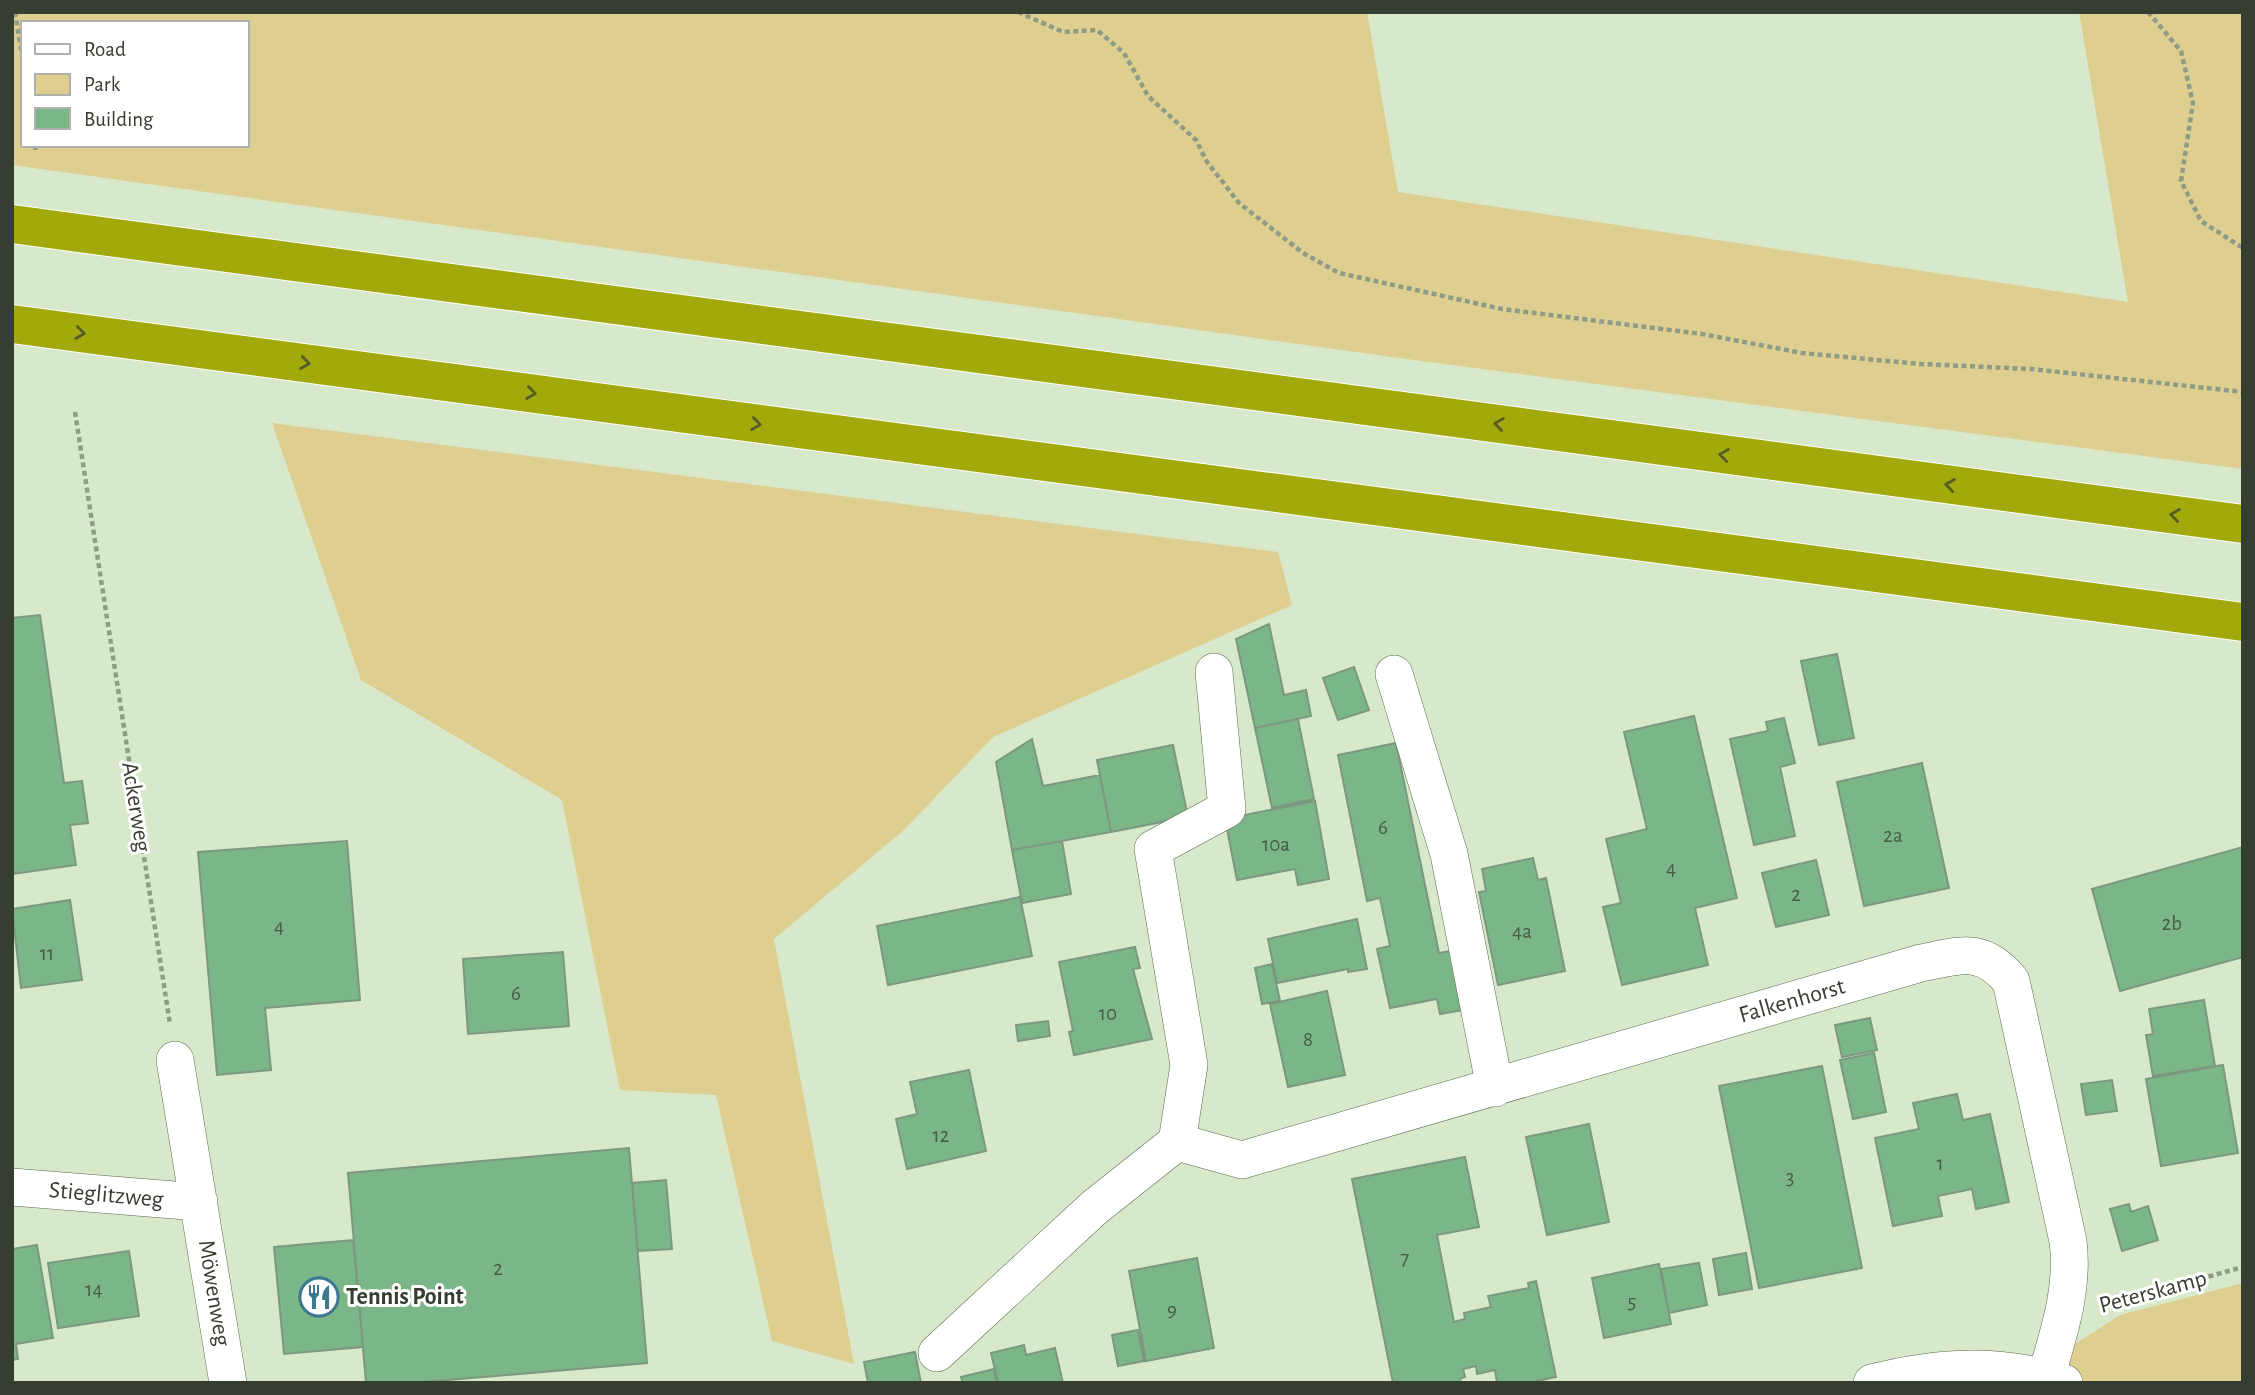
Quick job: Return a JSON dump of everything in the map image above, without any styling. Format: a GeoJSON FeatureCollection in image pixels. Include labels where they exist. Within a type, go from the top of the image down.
{"type":"FeatureCollection","features":[{"type":"Feature","properties":{"kind":"highway"},"geometry":{"type":"LineString","coordinates":[[12,224],[2243,524]]}},
{"type":"Feature","properties":{"kind":"highway"},"geometry":{"type":"LineString","coordinates":[[12,324],[2243,622]]}},
{"type":"Feature","properties":{"kind":"street"},"geometry":{"type":"LineString","coordinates":[[937,1353],[1095,1207],[1177,1142],[1189,1065],[1153,849],[1227,809],[1214,672]]}},
{"type":"Feature","properties":{"kind":"street"},"geometry":{"type":"LineString","coordinates":[[1394,674],[1448,853],[1494,1088]]}},
{"type":"Feature","properties":{"kind":"street","name":"Falkenhorst"},"geometry":{"type":"LineString","coordinates":[[1177,1142],[1242,1160],[1922,963],[1971,954],[1995,962],[2011,981],[2068,1241],[2071,1265],[2055,1380]]}},
{"type":"Feature","properties":{"kind":"street"},"geometry":{"type":"LineString","coordinates":[[175,1060],[200,1202]]}},
{"type":"Feature","properties":{"kind":"street","name":"Stieglitzweg"},"geometry":{"type":"LineString","coordinates":[[12,1187],[200,1202]]}},
{"type":"Feature","properties":{"kind":"street","name":"Möwenweg"},"geometry":{"type":"LineString","coordinates":[[200,1202],[228,1383]]}},
{"type":"Feature","properties":{"kind":"street"},"geometry":{"type":"LineString","coordinates":[[1872,1383],[1938,1369],[1969,1367],[2023,1372],[2055,1380]]}},
{"type":"Feature","properties":{"kind":"path"},"geometry":{"type":"LineString","coordinates":[[15,12],[21,50]]}},
{"type":"Feature","properties":{"kind":"path"},"geometry":{"type":"LineString","coordinates":[[1018,12],[1063,32],[1097,30],[1124,53],[1148,96],[1196,140],[1207,162],[1239,203],[1303,253],[1339,272],[1502,309],[1702,334],[1802,353],[1920,364],[2031,369],[2243,392]]}},
{"type":"Feature","properties":{"kind":"path"},"geometry":{"type":"LineString","coordinates":[[2148,12],[2181,51],[2193,103],[2181,181],[2202,221],[2243,248]]}},
{"type":"Feature","properties":{"kind":"path"},"geometry":{"type":"LineString","coordinates":[[35,147],[36,153]]}},
{"type":"Feature","properties":{"kind":"path","name":"Ackerweg"},"geometry":{"type":"LineString","coordinates":[[75,412],[175,1060]]}},
{"type":"Feature","properties":{"kind":"path","name":"Peterskamp"},"geometry":{"type":"LineString","coordinates":[[2064,1317],[2243,1267]]}},
{"type":"Feature","properties":{"kind":"green space"},"geometry":{"type":"Polygon","coordinates":[[[12,12],[1367,12],[1398,192],[2128,302],[2079,12],[2243,12],[2243,469],[1399,358],[12,165],[12,12]]]}},
{"type":"Feature","properties":{"kind":"green space"},"geometry":{"type":"Polygon","coordinates":[[[272,423],[1278,552],[1292,605],[993,737],[904,830],[774,939],[854,1364],[772,1341],[716,1095],[620,1090],[562,800],[361,680],[272,423]]]}},
{"type":"Feature","properties":{"kind":"green space"},"geometry":{"type":"Polygon","coordinates":[[[2243,1283],[2243,1383],[2015,1383],[2120,1315],[2243,1283]]]}},
{"type":"Feature","properties":{"kind":"building"},"geometry":{"type":"Polygon","coordinates":[[[40,615],[64,783],[82,781],[88,823],[70,825],[76,865],[12,874],[12,618],[40,615]]]}},
{"type":"Feature","properties":{"kind":"building"},"geometry":{"type":"Polygon","coordinates":[[[1269,624],[1284,695],[1306,690],[1311,716],[1255,728],[1236,639],[1269,624]]]}},
{"type":"Feature","properties":{"kind":"building"},"geometry":{"type":"Polygon","coordinates":[[[1837,654],[1854,738],[1819,745],[1801,661],[1837,654]]]}},
{"type":"Feature","properties":{"kind":"building"},"geometry":{"type":"Polygon","coordinates":[[[1354,667],[1369,710],[1338,720],[1323,678],[1354,667]]]}},
{"type":"Feature","properties":{"kind":"building"},"geometry":{"type":"Polygon","coordinates":[[[1694,716],[1737,898],[1695,908],[1708,965],[1622,985],[1603,907],[1621,903],[1606,839],[1647,829],[1624,732],[1694,716]]]}},
{"type":"Feature","properties":{"kind":"building"},"geometry":{"type":"Polygon","coordinates":[[[1784,718],[1795,763],[1780,767],[1795,836],[1754,845],[1730,739],[1768,731],[1766,722],[1784,718]]]}},
{"type":"Feature","properties":{"kind":"building"},"geometry":{"type":"Polygon","coordinates":[[[1298,719],[1314,799],[1272,808],[1255,728],[1298,719]]]}},
{"type":"Feature","properties":{"kind":"building"},"geometry":{"type":"Polygon","coordinates":[[[1032,739],[1043,786],[1100,775],[1111,832],[1012,850],[996,762],[1032,739]]]}},
{"type":"Feature","properties":{"kind":"building"},"geometry":{"type":"Polygon","coordinates":[[[1396,743],[1439,953],[1457,950],[1469,1009],[1440,1014],[1437,999],[1390,1008],[1377,949],[1390,946],[1380,898],[1367,901],[1338,755],[1396,743]]]}},
{"type":"Feature","properties":{"kind":"building"},"geometry":{"type":"Polygon","coordinates":[[[1173,745],[1188,817],[1111,832],[1097,760],[1173,745]]]}},
{"type":"Feature","properties":{"kind":"building"},"geometry":{"type":"Polygon","coordinates":[[[1922,763],[1949,888],[1864,906],[1837,782],[1922,763]]]}},
{"type":"Feature","properties":{"kind":"building"},"geometry":{"type":"Polygon","coordinates":[[[1315,801],[1329,879],[1298,885],[1295,869],[1237,880],[1225,819],[1315,801]]]}},
{"type":"Feature","properties":{"kind":"building"},"geometry":{"type":"Polygon","coordinates":[[[347,841],[360,1000],[265,1008],[271,1070],[217,1075],[198,852],[347,841]]]}},
{"type":"Feature","properties":{"kind":"building"},"geometry":{"type":"Polygon","coordinates":[[[1062,841],[1071,894],[1022,903],[1012,850],[1062,841]]]}},
{"type":"Feature","properties":{"kind":"building"},"geometry":{"type":"Polygon","coordinates":[[[2243,847],[2243,957],[2120,991],[2092,889],[2243,847]]]}},
{"type":"Feature","properties":{"kind":"building"},"geometry":{"type":"Polygon","coordinates":[[[1533,858],[1538,880],[1546,878],[1565,971],[1498,985],[1479,892],[1486,891],[1482,869],[1533,858]]]}},
{"type":"Feature","properties":{"kind":"building"},"geometry":{"type":"Polygon","coordinates":[[[1816,860],[1829,915],[1776,927],[1762,873],[1816,860]]]}},
{"type":"Feature","properties":{"kind":"building"},"geometry":{"type":"Polygon","coordinates":[[[1020,897],[1032,956],[888,985],[877,926],[1020,897]]]}},
{"type":"Feature","properties":{"kind":"building"},"geometry":{"type":"Polygon","coordinates":[[[70,900],[82,980],[21,988],[12,909],[70,900]]]}},
{"type":"Feature","properties":{"kind":"building"},"geometry":{"type":"Polygon","coordinates":[[[1357,919],[1367,969],[1348,972],[1348,969],[1277,983],[1268,939],[1357,919]]]}},
{"type":"Feature","properties":{"kind":"building"},"geometry":{"type":"Polygon","coordinates":[[[1135,947],[1140,968],[1133,969],[1152,1039],[1074,1055],[1069,1032],[1073,1031],[1059,962],[1135,947]]]}},
{"type":"Feature","properties":{"kind":"building"},"geometry":{"type":"Polygon","coordinates":[[[563,952],[569,1026],[468,1034],[463,959],[563,952]]]}},
{"type":"Feature","properties":{"kind":"building"},"geometry":{"type":"Polygon","coordinates":[[[1272,964],[1280,1001],[1262,1004],[1255,968],[1272,964]]]}},
{"type":"Feature","properties":{"kind":"building"},"geometry":{"type":"Polygon","coordinates":[[[1327,991],[1345,1075],[1288,1087],[1270,1004],[1327,991]]]}},
{"type":"Feature","properties":{"kind":"building"},"geometry":{"type":"Polygon","coordinates":[[[2204,1000],[2215,1066],[2153,1076],[2146,1035],[2153,1034],[2149,1009],[2204,1000]]]}},
{"type":"Feature","properties":{"kind":"building"},"geometry":{"type":"Polygon","coordinates":[[[1870,1018],[1877,1050],[1842,1057],[1835,1025],[1870,1018]]]}},
{"type":"Feature","properties":{"kind":"building"},"geometry":{"type":"Polygon","coordinates":[[[1048,1021],[1050,1036],[1018,1041],[1016,1025],[1048,1021]]]}},
{"type":"Feature","properties":{"kind":"building"},"geometry":{"type":"Polygon","coordinates":[[[1874,1053],[1886,1112],[1853,1119],[1840,1060],[1874,1053]]]}},
{"type":"Feature","properties":{"kind":"building"},"geometry":{"type":"Polygon","coordinates":[[[2223,1065],[2238,1153],[2161,1166],[2146,1079],[2223,1065]]]}},
{"type":"Feature","properties":{"kind":"building"},"geometry":{"type":"Polygon","coordinates":[[[1822,1066],[1862,1268],[1759,1288],[1719,1086],[1822,1066]]]}},
{"type":"Feature","properties":{"kind":"building"},"geometry":{"type":"Polygon","coordinates":[[[969,1070],[986,1151],[907,1169],[896,1119],[917,1114],[910,1082],[969,1070]]]}},
{"type":"Feature","properties":{"kind":"building"},"geometry":{"type":"Polygon","coordinates":[[[2112,1080],[2117,1111],[2086,1115],[2081,1084],[2112,1080]]]}},
{"type":"Feature","properties":{"kind":"building"},"geometry":{"type":"Polygon","coordinates":[[[1957,1094],[1963,1120],[1990,1114],[2009,1202],[1976,1209],[1972,1189],[1938,1196],[1942,1216],[1893,1226],[1875,1138],[1919,1129],[1913,1103],[1957,1094]]]}},
{"type":"Feature","properties":{"kind":"building"},"geometry":{"type":"Polygon","coordinates":[[[1589,1124],[1609,1222],[1547,1235],[1526,1137],[1589,1124]]]}},
{"type":"Feature","properties":{"kind":"building"},"geometry":{"type":"Polygon","coordinates":[[[629,1148],[647,1363],[413,1383],[366,1383],[348,1173],[629,1148]]]}},
{"type":"Feature","properties":{"kind":"building"},"geometry":{"type":"Polygon","coordinates":[[[1465,1157],[1479,1227],[1437,1235],[1454,1322],[1465,1319],[1464,1313],[1491,1307],[1488,1296],[1529,1288],[1528,1283],[1536,1281],[1556,1377],[1528,1383],[1497,1383],[1495,1370],[1477,1374],[1476,1366],[1463,1369],[1465,1377],[1460,1379],[1461,1383],[1393,1383],[1352,1179],[1465,1157]]]}},
{"type":"Feature","properties":{"kind":"building"},"geometry":{"type":"Polygon","coordinates":[[[666,1180],[672,1249],[638,1251],[632,1183],[666,1180]]]}},
{"type":"Feature","properties":{"kind":"building"},"geometry":{"type":"Polygon","coordinates":[[[2129,1204],[2131,1212],[2148,1206],[2158,1240],[2122,1251],[2110,1209],[2129,1204]]]}},
{"type":"Feature","properties":{"kind":"building","name":"Tennis Point"},"geometry":{"type":"Polygon","coordinates":[[[353,1240],[363,1347],[284,1354],[274,1247],[353,1240]]]}},
{"type":"Feature","properties":{"kind":"building"},"geometry":{"type":"Polygon","coordinates":[[[37,1245],[53,1338],[16,1344],[18,1359],[12,1360],[12,1249],[37,1245]]]}},
{"type":"Feature","properties":{"kind":"building"},"geometry":{"type":"Polygon","coordinates":[[[129,1251],[139,1316],[58,1328],[48,1263],[129,1251]]]}},
{"type":"Feature","properties":{"kind":"building"},"geometry":{"type":"Polygon","coordinates":[[[1746,1253],[1752,1289],[1719,1295],[1713,1259],[1746,1253]]]}},
{"type":"Feature","properties":{"kind":"building"},"geometry":{"type":"Polygon","coordinates":[[[1197,1258],[1214,1348],[1146,1361],[1129,1271],[1197,1258]]]}},
{"type":"Feature","properties":{"kind":"building"},"geometry":{"type":"Polygon","coordinates":[[[1699,1263],[1707,1305],[1669,1313],[1661,1269],[1699,1263]]]}},
{"type":"Feature","properties":{"kind":"building"},"geometry":{"type":"Polygon","coordinates":[[[1659,1264],[1671,1324],[1604,1338],[1592,1278],[1659,1264]]]}},
{"type":"Feature","properties":{"kind":"building"},"geometry":{"type":"Polygon","coordinates":[[[1138,1330],[1144,1361],[1118,1366],[1112,1335],[1138,1330]]]}},
{"type":"Feature","properties":{"kind":"building"},"geometry":{"type":"Polygon","coordinates":[[[1024,1345],[1026,1355],[1055,1348],[1063,1383],[998,1383],[991,1353],[1024,1345]]]}},
{"type":"Feature","properties":{"kind":"building"},"geometry":{"type":"Polygon","coordinates":[[[915,1352],[921,1383],[868,1383],[864,1362],[915,1352]]]}},
{"type":"Feature","properties":{"kind":"building"},"geometry":{"type":"Polygon","coordinates":[[[994,1369],[997,1383],[963,1383],[961,1377],[994,1369]]]}},
{"type":"Feature","properties":{"kind":"place","name":"Tennis Point"},"geometry":{"type":"Point","coordinates":[319,1297]}}]}
